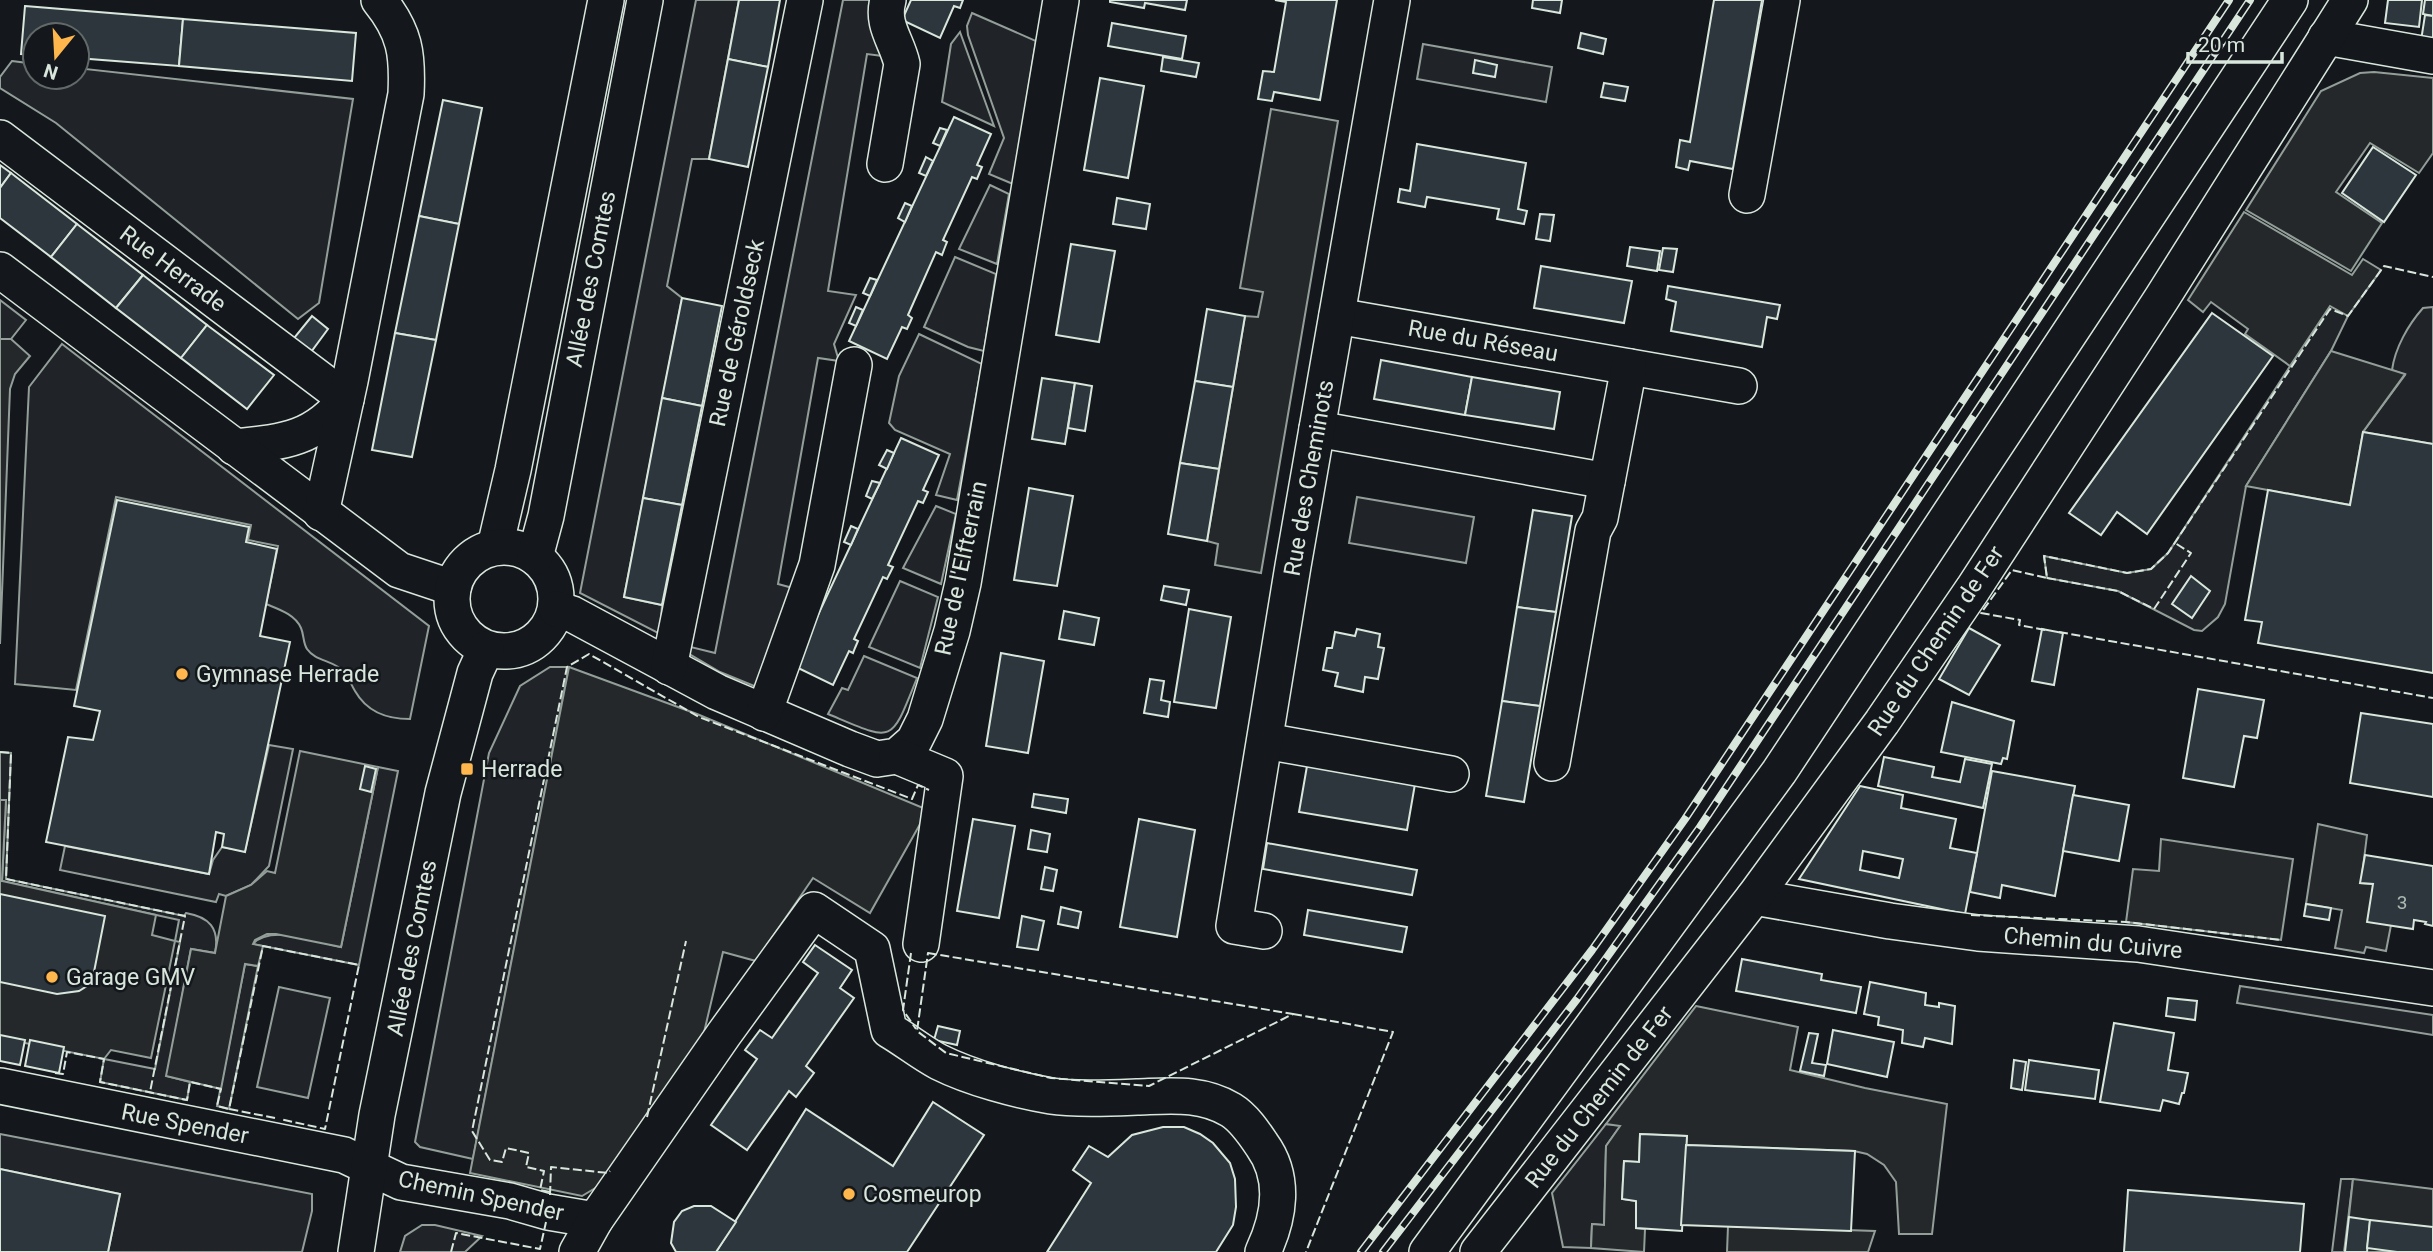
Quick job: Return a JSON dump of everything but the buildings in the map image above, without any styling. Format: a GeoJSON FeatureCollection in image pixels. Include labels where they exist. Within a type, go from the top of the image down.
{"type":"FeatureCollection","features":[{"type":"Feature","properties":{"kind":"street"},"geometry":{"type":"LineString","coordinates":[[321,513],[406,94],[408,65],[403,39],[394,18],[379,0]]}},
{"type":"Feature","properties":{"kind":"street","name":"Allée des Comtes"},"geometry":{"type":"LineString","coordinates":[[495,547],[513,470],[606,0]]}},
{"type":"Feature","properties":{"kind":"street","name":"Allée des Comtes"},"geometry":{"type":"LineString","coordinates":[[536,557],[645,0]]}},
{"type":"Feature","properties":{"kind":"street","name":"Rue de Géroldseck"},"geometry":{"type":"LineString","coordinates":[[669,667],[805,0]]}},
{"type":"Feature","properties":{"kind":"street"},"geometry":{"type":"LineString","coordinates":[[885,164],[902,64],[885,22],[888,0]]}},
{"type":"Feature","properties":{"kind":"street","name":"Rue de l'Elfterrain"},"geometry":{"type":"LineString","coordinates":[[897,756],[914,741],[925,719],[952,631],[1060,0]]}},
{"type":"Feature","properties":{"kind":"street","name":"Rue des Cheminots"},"geometry":{"type":"LineString","coordinates":[[1264,931],[1234,926],[1392,0]]}},
{"type":"Feature","properties":{"kind":"street"},"geometry":{"type":"LineString","coordinates":[[1747,195],[1782,0]]}},
{"type":"Feature","properties":{"kind":"street"},"geometry":{"type":"LineString","coordinates":[[1426,1252],[1779,772],[2290,0]]}},
{"type":"Feature","properties":{"kind":"street","name":"Rue du Chemin de Fer"},"geometry":{"type":"LineString","coordinates":[[1478,1252],[1754,897],[1882,722],[1973,589],[2162,298],[2350,0]]}},
{"type":"Feature","properties":{"kind":"street"},"geometry":{"type":"LineString","coordinates":[[2326,37],[2433,56]]}},
{"type":"Feature","properties":{"kind":"street","name":"Rue Herrade"},"geometry":{"type":"LineString","coordinates":[[0,138],[346,399]]}},
{"type":"Feature","properties":{"kind":"street"},"geometry":{"type":"LineString","coordinates":[[0,270],[399,570],[453,588]]}},
{"type":"Feature","properties":{"kind":"street","name":"Rue du Réseau"},"geometry":{"type":"LineString","coordinates":[[1337,316],[1739,386]]}},
{"type":"Feature","properties":{"kind":"street"},"geometry":{"type":"LineString","coordinates":[[764,713],[817,565],[854,365]]}},
{"type":"Feature","properties":{"kind":"street"},"geometry":{"type":"LineString","coordinates":[[1552,763],[1593,531],[1600,518],[1629,366]]}},
{"type":"Feature","properties":{"kind":"street"},"geometry":{"type":"LineString","coordinates":[[234,447],[269,444],[300,436],[331,418],[346,399]]}},
{"type":"Feature","properties":{"kind":"street"},"geometry":{"type":"LineString","coordinates":[[1317,429],[1608,481]]}},
{"type":"Feature","properties":{"kind":"street"},"geometry":{"type":"LineString","coordinates":[[495,547],[536,557],[548,571],[555,587],[556,609],[545,633],[517,650],[486,649],[470,639],[458,625],[452,604],[453,588],[462,568],[478,554],[495,547]]}},
{"type":"Feature","properties":{"kind":"street"},"geometry":{"type":"LineString","coordinates":[[556,609],[572,614],[716,692],[764,713],[877,759],[897,756],[945,776],[921,944]]}},
{"type":"Feature","properties":{"kind":"street","name":"Allée des Comtes"},"geometry":{"type":"LineString","coordinates":[[356,1252],[368,1167],[443,793],[475,673],[486,649]]}},
{"type":"Feature","properties":{"kind":"street"},"geometry":{"type":"LineString","coordinates":[[1265,741],[1451,774]]}},
{"type":"Feature","properties":{"kind":"street","name":"Chemin du Cuivre"},"geometry":{"type":"LineString","coordinates":[[1754,897],[1940,928],[2073,941],[2137,944],[2433,988]]}},
{"type":"Feature","properties":{"kind":"street"},"geometry":{"type":"LineString","coordinates":[[577,1252],[595,1220],[716,1044],[814,910],[872,949],[889,1030],[939,1062],[978,1077],[1053,1096],[1188,1096],[1210,1100],[1233,1111],[1268,1152],[1275,1172],[1277,1212],[1263,1252]]}},
{"type":"Feature","properties":{"kind":"street","name":"Rue Spender"},"geometry":{"type":"LineString","coordinates":[[0,1086],[344,1155],[368,1167]]}},
{"type":"Feature","properties":{"kind":"street","name":"Chemin Spender"},"geometry":{"type":"LineString","coordinates":[[368,1167],[409,1184],[510,1201],[548,1212],[595,1220]]}},
{"type":"Feature","properties":{"kind":"shaded area"},"geometry":{"type":"Polygon","coordinates":[[[696,0],[739,0],[709,159],[692,159],[667,286],[682,298],[624,597],[662,605],[660,634],[580,593],[696,0]]]}},
{"type":"Feature","properties":{"kind":"shaded area"},"geometry":{"type":"Polygon","coordinates":[[[843,0],[881,0],[891,57],[867,54],[828,291],[856,295],[834,344],[839,361],[818,358],[778,584],[800,590],[759,688],[720,672],[686,652],[691,647],[715,653],[843,0]]]}},
{"type":"Feature","properties":{"kind":"shaded area"},"geometry":{"type":"Polygon","coordinates":[[[972,13],[1036,41],[1013,184],[989,174],[1004,138],[968,35],[967,26],[972,13]]]}},
{"type":"Feature","properties":{"kind":"shaded area"},"geometry":{"type":"Polygon","coordinates":[[[960,32],[994,126],[942,102],[951,44],[960,32]]]}},
{"type":"Feature","properties":{"kind":"shaded area"},"geometry":{"type":"Polygon","coordinates":[[[1423,44],[1552,67],[1546,102],[1417,79],[1423,44]]]}},
{"type":"Feature","properties":{"kind":"shaded area"},"geometry":{"type":"Polygon","coordinates":[[[12,61],[21,62],[21,91],[91,91],[91,70],[353,99],[319,303],[298,319],[56,123],[0,88],[0,77],[12,61]]]}},
{"type":"Feature","properties":{"kind":"shaded area"},"geometry":{"type":"Polygon","coordinates":[[[2360,73],[2433,78],[2433,153],[2419,173],[2370,143],[2336,192],[2382,223],[2351,271],[2246,210],[2321,91],[2360,73]]]}},
{"type":"Feature","properties":{"kind":"shaded area"},"geometry":{"type":"Polygon","coordinates":[[[1271,109],[1338,121],[1261,573],[1215,565],[1218,544],[1207,541],[1245,316],[1258,317],[1263,292],[1240,288],[1271,109]]]}},
{"type":"Feature","properties":{"kind":"shaded area"},"geometry":{"type":"Polygon","coordinates":[[[990,185],[1009,194],[997,264],[959,249],[990,185]]]}},
{"type":"Feature","properties":{"kind":"shaded area"},"geometry":{"type":"Polygon","coordinates":[[[2244,212],[2352,275],[2363,259],[2381,270],[2348,316],[2330,306],[2290,366],[2245,334],[2248,329],[2211,302],[2203,312],[2188,300],[2244,212]]]}},
{"type":"Feature","properties":{"kind":"shaded area"},"geometry":{"type":"Polygon","coordinates":[[[955,257],[996,274],[984,351],[968,347],[924,327],[955,257]]]}},
{"type":"Feature","properties":{"kind":"shaded area"},"geometry":{"type":"Polygon","coordinates":[[[0,300],[26,320],[11,339],[0,339],[0,300]]]}},
{"type":"Feature","properties":{"kind":"shaded area"},"geometry":{"type":"Polygon","coordinates":[[[2330,305],[2348,316],[2331,351],[2246,486],[2225,604],[2218,617],[2202,631],[2194,630],[2118,591],[2047,578],[2044,556],[2127,573],[2151,569],[2168,553],[2330,305]]]}},
{"type":"Feature","properties":{"kind":"shaded area"},"geometry":{"type":"Polygon","coordinates":[[[2433,307],[2433,444],[2363,432],[2405,375],[2392,370],[2403,337],[2423,308],[2433,307]]]}},
{"type":"Feature","properties":{"kind":"shaded area"},"geometry":{"type":"Polygon","coordinates":[[[919,334],[982,364],[957,500],[936,495],[950,454],[895,430],[889,423],[899,376],[919,334]]]}},
{"type":"Feature","properties":{"kind":"shaded area"},"geometry":{"type":"Polygon","coordinates":[[[0,339],[11,339],[30,356],[15,374],[10,389],[0,644],[0,339]]]}},
{"type":"Feature","properties":{"kind":"shaded area"},"geometry":{"type":"Polygon","coordinates":[[[62,344],[429,626],[410,719],[385,716],[371,709],[360,698],[340,668],[307,649],[301,628],[295,619],[266,604],[278,546],[248,540],[251,525],[116,497],[76,690],[15,684],[29,387],[62,344]]]}},
{"type":"Feature","properties":{"kind":"shaded area"},"geometry":{"type":"Polygon","coordinates":[[[2331,351],[2405,374],[2363,432],[2350,505],[2246,486],[2331,351]]]}},
{"type":"Feature","properties":{"kind":"shaded area"},"geometry":{"type":"Polygon","coordinates":[[[1357,497],[1474,517],[1466,563],[1349,543],[1357,497]]]}},
{"type":"Feature","properties":{"kind":"shaded area"},"geometry":{"type":"Polygon","coordinates":[[[936,506],[956,514],[941,584],[903,568],[936,506]]]}},
{"type":"Feature","properties":{"kind":"shaded area"},"geometry":{"type":"Polygon","coordinates":[[[900,581],[938,597],[920,668],[869,647],[900,581]]]}},
{"type":"Feature","properties":{"kind":"shaded area"},"geometry":{"type":"Polygon","coordinates":[[[864,656],[917,678],[901,716],[888,732],[866,730],[828,714],[842,688],[848,690],[864,656]]]}},
{"type":"Feature","properties":{"kind":"shaded area"},"geometry":{"type":"Polygon","coordinates":[[[550,667],[569,667],[473,1159],[420,1147],[415,1142],[489,753],[520,686],[550,667]]]}},
{"type":"Feature","properties":{"kind":"shaded area"},"geometry":{"type":"Polygon","coordinates":[[[569,667],[697,714],[928,810],[870,913],[813,878],[756,961],[723,952],[702,1041],[607,1181],[582,1196],[470,1173],[569,667]]]}},
{"type":"Feature","properties":{"kind":"shaded area"},"geometry":{"type":"Polygon","coordinates":[[[269,745],[293,749],[269,866],[251,885],[226,896],[219,894],[216,902],[60,870],[65,846],[209,874],[213,860],[222,847],[245,851],[269,745]]]}},
{"type":"Feature","properties":{"kind":"shaded area"},"geometry":{"type":"Polygon","coordinates":[[[300,751],[378,767],[341,947],[276,934],[267,934],[255,940],[253,944],[263,946],[258,966],[245,964],[221,1089],[166,1076],[191,949],[215,953],[226,896],[251,885],[267,871],[275,873],[300,751]]]}},
{"type":"Feature","properties":{"kind":"shaded area"},"geometry":{"type":"Polygon","coordinates":[[[0,752],[11,753],[6,879],[184,916],[186,913],[201,917],[214,930],[215,953],[191,949],[167,1076],[190,1082],[187,1100],[100,1082],[104,1059],[155,1069],[180,942],[175,941],[179,920],[2,881],[6,801],[0,800],[0,752]]]}},
{"type":"Feature","properties":{"kind":"shaded area"},"geometry":{"type":"Polygon","coordinates":[[[378,767],[398,771],[359,965],[253,944],[261,938],[282,935],[341,947],[378,767]]]}},
{"type":"Feature","properties":{"kind":"shaded area"},"geometry":{"type":"Polygon","coordinates":[[[0,800],[6,800],[2,881],[156,915],[152,935],[175,941],[151,1058],[111,1050],[104,1059],[0,1038],[0,800]]]}},
{"type":"Feature","properties":{"kind":"shaded area"},"geometry":{"type":"Polygon","coordinates":[[[2318,824],[2367,835],[2361,883],[2373,884],[2391,925],[2386,951],[2366,947],[2364,953],[2335,948],[2342,910],[2306,904],[2318,824]]]}},
{"type":"Feature","properties":{"kind":"shaded area"},"geometry":{"type":"Polygon","coordinates":[[[2161,839],[2293,859],[2281,940],[2126,922],[2133,869],[2159,871],[2161,839]]]}},
{"type":"Feature","properties":{"kind":"shaded area"},"geometry":{"type":"Polygon","coordinates":[[[245,964],[258,966],[229,1109],[217,1106],[245,964]]]}},
{"type":"Feature","properties":{"kind":"shaded area"},"geometry":{"type":"Polygon","coordinates":[[[2240,986],[2433,1015],[2433,1035],[2237,1003],[2240,986]]]}},
{"type":"Feature","properties":{"kind":"shaded area"},"geometry":{"type":"Polygon","coordinates":[[[279,987],[330,998],[308,1098],[257,1087],[279,987]]]}},
{"type":"Feature","properties":{"kind":"shaded area"},"geometry":{"type":"Polygon","coordinates":[[[1696,1006],[1798,1027],[1790,1070],[1947,1104],[1932,1234],[1899,1234],[1896,1182],[1884,1165],[1867,1154],[1854,1151],[1686,1145],[1687,1136],[1640,1134],[1639,1162],[1624,1161],[1622,1199],[1636,1201],[1636,1228],[1645,1229],[1644,1252],[1591,1248],[1592,1224],[1604,1225],[1606,1146],[1620,1126],[1606,1124],[1696,1006]]]}},
{"type":"Feature","properties":{"kind":"shaded area"},"geometry":{"type":"Polygon","coordinates":[[[1606,1124],[1621,1125],[1606,1146],[1604,1225],[1592,1224],[1591,1248],[1563,1247],[1552,1193],[1606,1124]]]}},
{"type":"Feature","properties":{"kind":"shaded area"},"geometry":{"type":"Polygon","coordinates":[[[0,1134],[312,1194],[312,1211],[302,1252],[108,1252],[120,1194],[0,1169],[0,1134]]]}},
{"type":"Feature","properties":{"kind":"shaded area"},"geometry":{"type":"Polygon","coordinates":[[[2341,1179],[2353,1179],[2344,1252],[2332,1252],[2341,1179]]]}},
{"type":"Feature","properties":{"kind":"shaded area"},"geometry":{"type":"Polygon","coordinates":[[[2353,1179],[2433,1189],[2433,1252],[2345,1252],[2353,1179]]]}},
{"type":"Feature","properties":{"kind":"shaded area"},"geometry":{"type":"Polygon","coordinates":[[[422,1225],[435,1225],[482,1236],[465,1252],[400,1252],[405,1236],[422,1225]]]}},
{"type":"Feature","properties":{"kind":"shaded area"},"geometry":{"type":"Polygon","coordinates":[[[1728,1226],[1875,1231],[1868,1252],[1727,1252],[1728,1226]]]}},
{"type":"Feature","properties":{"kind":"railway"},"geometry":{"type":"LineString","coordinates":[[1361,1252],[1592,950],[1685,819],[2229,0]]}},
{"type":"Feature","properties":{"kind":"railway"},"geometry":{"type":"LineString","coordinates":[[1383,1252],[1577,999],[1700,827],[2250,0]]}},
{"type":"Feature","properties":{"kind":"fence"},"geometry":{"type":"LineString","coordinates":[[2045,630],[2019,625],[2020,620],[1981,613],[2012,570],[2047,578],[2044,556],[2127,573],[2151,569],[2168,553],[2330,309],[2348,316],[2384,266],[2433,277]]}},
{"type":"Feature","properties":{"kind":"fence"},"geometry":{"type":"LineString","coordinates":[[2047,578],[2118,591],[2154,609],[2191,553],[2175,543]]}},
{"type":"Feature","properties":{"kind":"fence"},"geometry":{"type":"LineString","coordinates":[[2059,632],[2433,698]]}},
{"type":"Feature","properties":{"kind":"fence"},"geometry":{"type":"LineString","coordinates":[[550,1192],[540,1190],[544,1171],[526,1167],[529,1153],[506,1148],[502,1162],[490,1160],[472,1131],[567,667],[589,654],[699,717],[912,799],[918,785],[929,790]]}},
{"type":"Feature","properties":{"kind":"fence"},"geometry":{"type":"LineString","coordinates":[[0,752],[11,753],[6,879],[185,916],[150,1092]]}},
{"type":"Feature","properties":{"kind":"fence"},"geometry":{"type":"LineString","coordinates":[[1971,915],[2126,922],[2281,940]]}},
{"type":"Feature","properties":{"kind":"fence"},"geometry":{"type":"LineString","coordinates":[[647,1117],[686,941]]}},
{"type":"Feature","properties":{"kind":"fence"},"geometry":{"type":"LineString","coordinates":[[275,1118],[229,1109],[263,946],[359,965],[325,1129],[280,1119]]}},
{"type":"Feature","properties":{"kind":"fence"},"geometry":{"type":"LineString","coordinates":[[911,953],[903,1010],[916,1029]]}},
{"type":"Feature","properties":{"kind":"fence"},"geometry":{"type":"LineString","coordinates":[[928,953],[1293,1014],[1149,1086],[1051,1078],[946,1053],[917,1031],[928,953]]}},
{"type":"Feature","properties":{"kind":"fence"},"geometry":{"type":"LineString","coordinates":[[1293,1014],[1393,1032],[1306,1252]]}},
{"type":"Feature","properties":{"kind":"fence"},"geometry":{"type":"LineString","coordinates":[[55,1073],[63,1074],[67,1052],[104,1059],[100,1082],[187,1100],[190,1082],[221,1089],[217,1106],[229,1109]]}},
{"type":"Feature","properties":{"kind":"fence"},"geometry":{"type":"LineString","coordinates":[[550,1195],[551,1167],[608,1173],[610,1171]]}},
{"type":"Feature","properties":{"kind":"fence"},"geometry":{"type":"LineString","coordinates":[[451,1252],[456,1233],[540,1249],[546,1222]]}},
{"type":"Feature","properties":{"kind":"place","name":"Gymnase Herrade"},"geometry":{"type":"Point","coordinates":[182,674]}},
{"type":"Feature","properties":{"kind":"place","name":"Herrade"},"geometry":{"type":"Point","coordinates":[467,769]}},
{"type":"Feature","properties":{"kind":"place","name":"Garage GMV"},"geometry":{"type":"Point","coordinates":[52,977]}},
{"type":"Feature","properties":{"kind":"place","name":"Cosmeurop"},"geometry":{"type":"Point","coordinates":[849,1194]}}]}
